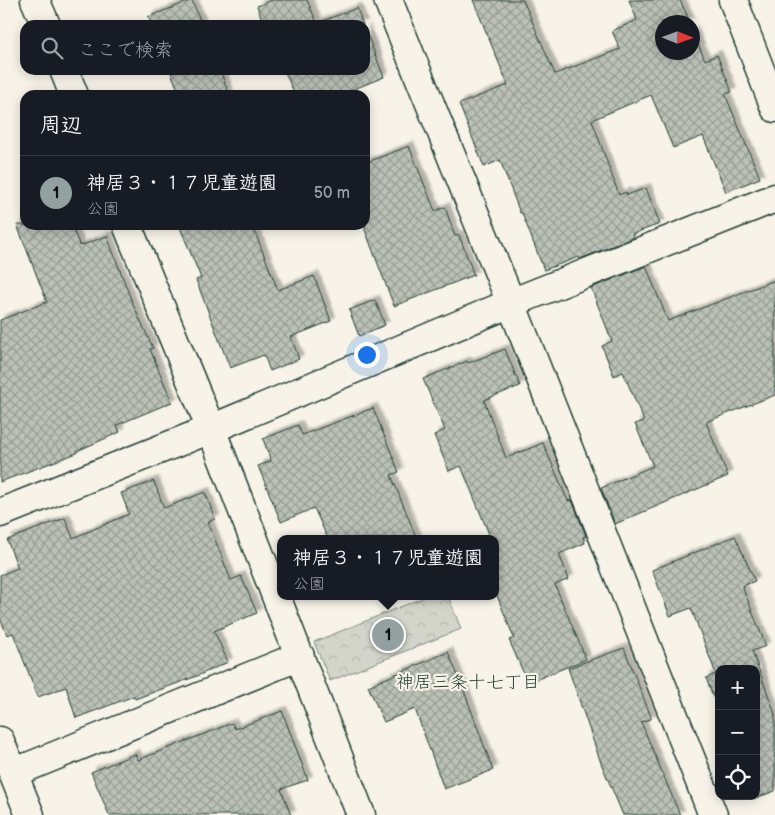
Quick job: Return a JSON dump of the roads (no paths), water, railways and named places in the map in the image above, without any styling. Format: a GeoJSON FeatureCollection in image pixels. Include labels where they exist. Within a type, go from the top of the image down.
{"type":"FeatureCollection","features":[{"type":"Feature","properties":{"kind":"street"},"geometry":{"type":"LineString","coordinates":[[35,0],[44,20]]}},
{"type":"Feature","properties":{"kind":"street"},"geometry":{"type":"LineString","coordinates":[[388,0],[511,303],[713,815]]}},
{"type":"Feature","properties":{"kind":"street"},"geometry":{"type":"LineString","coordinates":[[733,0],[775,108]]}},
{"type":"Feature","properties":{"kind":"street"},"geometry":{"type":"LineString","coordinates":[[66,75],[72,90]]}},
{"type":"Feature","properties":{"kind":"street"},"geometry":{"type":"LineString","coordinates":[[0,513],[211,430],[511,303],[775,198]]}},
{"type":"Feature","properties":{"kind":"street"},"geometry":{"type":"LineString","coordinates":[[130,230],[277,598]]}},
{"type":"Feature","properties":{"kind":"street"},"geometry":{"type":"LineString","coordinates":[[278,600],[361,815]]}},
{"type":"Feature","properties":{"kind":"street"},"geometry":{"type":"LineString","coordinates":[[13,773],[300,656]]}},
{"type":"Feature","properties":{"kind":"street"},"geometry":{"type":"LineString","coordinates":[[0,741],[30,815]]}},
{"type":"Feature","properties":{"kind":"place","name":"神居３・１７児童遊園"},"geometry":{"type":"Point","coordinates":[388,635]}},
{"type":"Feature","properties":{"kind":"district","name":"神居三条十七丁目"},"geometry":{"type":"Point","coordinates":[468,682]}}]}
